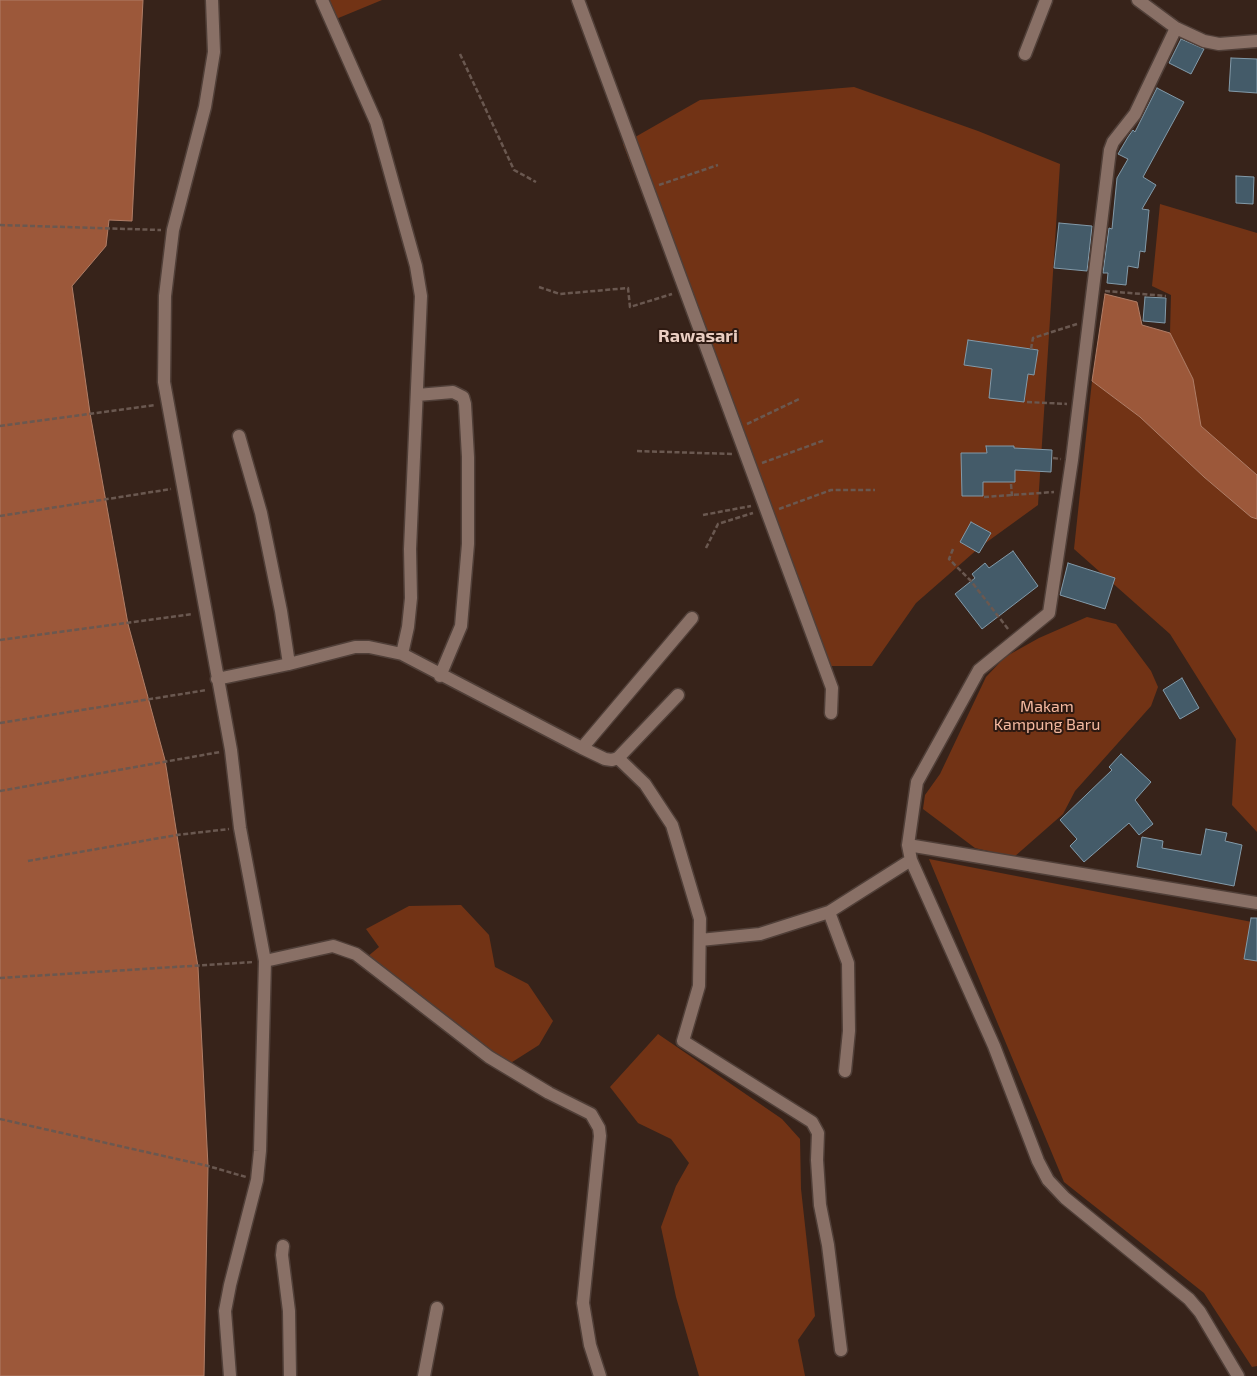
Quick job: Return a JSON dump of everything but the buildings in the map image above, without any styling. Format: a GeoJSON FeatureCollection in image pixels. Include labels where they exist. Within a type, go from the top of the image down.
{"type":"FeatureCollection","features":[{"type":"Feature","properties":{"kind":"street"},"geometry":{"type":"LineString","coordinates":[[322,0],[376,122],[416,266],[422,296],[410,549],[411,598],[408,628],[402,654]]}},
{"type":"Feature","properties":{"kind":"street"},"geometry":{"type":"LineString","coordinates":[[578,0],[832,688],[831,714]]}},
{"type":"Feature","properties":{"kind":"street"},"geometry":{"type":"LineString","coordinates":[[1025,54],[1046,0]]}},
{"type":"Feature","properties":{"kind":"street"},"geometry":{"type":"LineString","coordinates":[[1138,0],[1176,28],[1204,41],[1219,44],[1257,41]]}},
{"type":"Feature","properties":{"kind":"street"},"geometry":{"type":"LineString","coordinates":[[214,1],[214,52],[205,107],[173,230],[165,296],[164,382],[184,486],[217,684],[231,750],[240,828],[265,961],[260,1151],[257,1180],[230,1285],[226,1311],[230,1376]]}},
{"type":"Feature","properties":{"kind":"street"},"geometry":{"type":"LineString","coordinates":[[1176,28],[1135,114],[1113,142],[1110,150],[1068,490],[1049,612],[979,670],[917,782],[908,845],[911,860],[994,1046],[1038,1161],[1048,1180],[1065,1198],[1189,1299],[1200,1312],[1238,1376]]}},
{"type":"Feature","properties":{"kind":"street"},"geometry":{"type":"LineString","coordinates":[[417,395],[453,392],[463,397],[465,404],[468,457],[468,544],[462,617],[461,626],[440,676]]}},
{"type":"Feature","properties":{"kind":"street"},"geometry":{"type":"LineString","coordinates":[[240,436],[261,513],[281,611],[289,664]]}},
{"type":"Feature","properties":{"kind":"street"},"geometry":{"type":"LineString","coordinates":[[582,748],[692,618]]}},
{"type":"Feature","properties":{"kind":"street"},"geometry":{"type":"LineString","coordinates":[[217,684],[355,647],[368,647],[402,654],[440,676],[605,759],[618,758],[678,695]]}},
{"type":"Feature","properties":{"kind":"street"},"geometry":{"type":"LineString","coordinates":[[618,758],[645,784],[672,825],[700,919],[699,986],[683,1041],[812,1122],[818,1133],[816,1160],[820,1204],[828,1245],[841,1350]]}},
{"type":"Feature","properties":{"kind":"street"},"geometry":{"type":"LineString","coordinates":[[908,845],[1257,904]]}},
{"type":"Feature","properties":{"kind":"street"},"geometry":{"type":"LineString","coordinates":[[700,940],[760,934],[829,912],[911,860]]}},
{"type":"Feature","properties":{"kind":"street"},"geometry":{"type":"LineString","coordinates":[[829,912],[848,963],[849,1031],[845,1071]]}},
{"type":"Feature","properties":{"kind":"street"},"geometry":{"type":"LineString","coordinates":[[265,961],[333,946],[356,954],[489,1057],[549,1093],[591,1114],[599,1128],[600,1136],[583,1302],[590,1345],[600,1376]]}},
{"type":"Feature","properties":{"kind":"street"},"geometry":{"type":"LineString","coordinates":[[283,1246],[282,1254],[289,1311],[290,1376]]}},
{"type":"Feature","properties":{"kind":"street"},"geometry":{"type":"LineString","coordinates":[[424,1376],[437,1308]]}},
{"type":"Feature","properties":{"kind":"path"},"geometry":{"type":"LineString","coordinates":[[460,54],[514,170],[536,182]]}},
{"type":"Feature","properties":{"kind":"path"},"geometry":{"type":"LineString","coordinates":[[648,189],[718,165]]}},
{"type":"Feature","properties":{"kind":"path"},"geometry":{"type":"LineString","coordinates":[[0,225],[173,230]]}},
{"type":"Feature","properties":{"kind":"path"},"geometry":{"type":"LineString","coordinates":[[538,287],[560,294],[628,288],[630,306],[686,290]]}},
{"type":"Feature","properties":{"kind":"path"},"geometry":{"type":"LineString","coordinates":[[1094,290],[1166,296]]}},
{"type":"Feature","properties":{"kind":"path"},"geometry":{"type":"LineString","coordinates":[[1031,349],[1033,338],[1090,320]]}},
{"type":"Feature","properties":{"kind":"path"},"geometry":{"type":"LineString","coordinates":[[737,430],[799,399]]}},
{"type":"Feature","properties":{"kind":"path"},"geometry":{"type":"LineString","coordinates":[[1027,402],[1079,404]]}},
{"type":"Feature","properties":{"kind":"path"},"geometry":{"type":"LineString","coordinates":[[0,426],[168,404]]}},
{"type":"Feature","properties":{"kind":"path"},"geometry":{"type":"LineString","coordinates":[[637,451],[749,461],[825,440]]}},
{"type":"Feature","properties":{"kind":"path"},"geometry":{"type":"LineString","coordinates":[[1011,484],[1012,496]]}},
{"type":"Feature","properties":{"kind":"path"},"geometry":{"type":"LineString","coordinates":[[0,516],[184,486]]}},
{"type":"Feature","properties":{"kind":"path"},"geometry":{"type":"LineString","coordinates":[[706,548],[718,524],[831,490],[875,490]]}},
{"type":"Feature","properties":{"kind":"path"},"geometry":{"type":"LineString","coordinates":[[984,497],[1068,490]]}},
{"type":"Feature","properties":{"kind":"path"},"geometry":{"type":"LineString","coordinates":[[703,515],[766,509]]}},
{"type":"Feature","properties":{"kind":"path"},"geometry":{"type":"LineString","coordinates":[[953,549],[949,559],[971,582],[1017,640]]}},
{"type":"Feature","properties":{"kind":"path"},"geometry":{"type":"LineString","coordinates":[[0,640],[205,612]]}},
{"type":"Feature","properties":{"kind":"path"},"geometry":{"type":"LineString","coordinates":[[0,723],[217,684]]}},
{"type":"Feature","properties":{"kind":"path"},"geometry":{"type":"LineString","coordinates":[[0,791],[231,750]]}},
{"type":"Feature","properties":{"kind":"path"},"geometry":{"type":"LineString","coordinates":[[28,861],[178,835],[240,828]]}},
{"type":"Feature","properties":{"kind":"path"},"geometry":{"type":"LineString","coordinates":[[0,978],[265,961]]}},
{"type":"Feature","properties":{"kind":"path"},"geometry":{"type":"LineString","coordinates":[[0,1119],[208,1166],[257,1180]]}},
{"type":"Feature","properties":{"kind":"green space"},"geometry":{"type":"Polygon","coordinates":[[[328,0],[382,0],[336,19],[328,0]]]}},
{"type":"Feature","properties":{"kind":"green space"},"geometry":{"type":"Polygon","coordinates":[[[854,87],[978,131],[1060,164],[1038,505],[980,547],[916,603],[872,666],[821,666],[623,144],[700,100],[854,87]]]}},
{"type":"Feature","properties":{"kind":"green space"},"geometry":{"type":"Polygon","coordinates":[[[1160,204],[1257,233],[1257,475],[1201,426],[1193,379],[1170,333],[1171,295],[1152,286],[1160,204]]]}},
{"type":"Feature","properties":{"kind":"green space"},"geometry":{"type":"Polygon","coordinates":[[[1092,381],[1140,417],[1204,477],[1251,517],[1257,519],[1257,832],[1232,805],[1236,739],[1170,634],[1074,549],[1092,381]]]}},
{"type":"Feature","properties":{"kind":"green space","name":"Makam Kampung Baru"},"geometry":{"type":"Polygon","coordinates":[[[1087,617],[1116,624],[1151,671],[1158,687],[1151,706],[1075,791],[1063,814],[1014,857],[975,848],[923,809],[925,795],[940,774],[986,677],[1005,657],[1039,638],[1087,617]]]}},
{"type":"Feature","properties":{"kind":"green space"},"geometry":{"type":"Polygon","coordinates":[[[929,859],[1257,923],[1257,1366],[1252,1367],[1204,1293],[1064,1182],[929,859]]]}},
{"type":"Feature","properties":{"kind":"green space"},"geometry":{"type":"Polygon","coordinates":[[[461,905],[489,935],[495,967],[528,984],[553,1021],[539,1045],[509,1064],[487,1050],[367,957],[379,947],[366,929],[409,906],[461,905]]]}},
{"type":"Feature","properties":{"kind":"green space"},"geometry":{"type":"Polygon","coordinates":[[[658,1034],[782,1119],[800,1139],[801,1189],[815,1316],[798,1340],[805,1376],[699,1376],[676,1297],[661,1227],[676,1186],[689,1163],[671,1139],[638,1123],[610,1087],[658,1034]]]}},
{"type":"Feature","properties":{"kind":"shaded area"},"geometry":{"type":"Polygon","coordinates":[[[0,0],[143,0],[132,221],[109,220],[106,246],[72,286],[90,413],[128,624],[165,760],[198,967],[208,1166],[204,1376],[0,1376],[0,0]]]}},
{"type":"Feature","properties":{"kind":"shaded area"},"geometry":{"type":"Polygon","coordinates":[[[1105,294],[1137,302],[1142,325],[1170,333],[1193,379],[1201,426],[1257,475],[1257,519],[1251,517],[1204,477],[1140,417],[1092,381],[1105,294]]]}},
{"type":"Feature","properties":{"kind":"district","name":"Rawasari"},"geometry":{"type":"Point","coordinates":[698,336]}}]}
